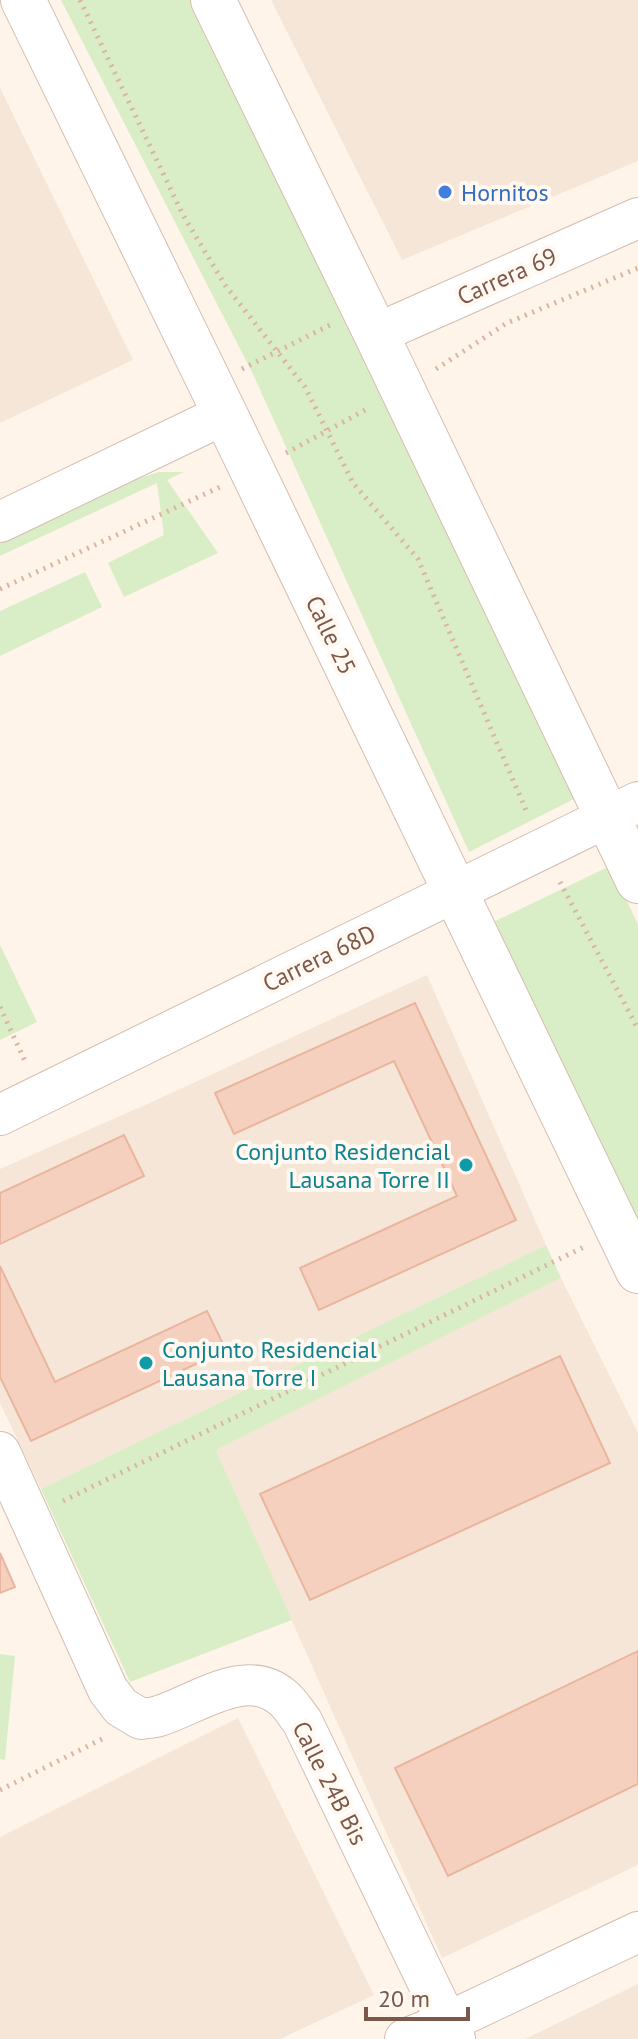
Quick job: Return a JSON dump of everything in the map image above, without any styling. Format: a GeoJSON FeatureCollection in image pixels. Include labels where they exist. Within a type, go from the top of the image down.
{"type":"FeatureCollection","features":[{"type":"Feature","properties":{"kind":"street","name":"Calle 25"},"geometry":{"type":"LineString","coordinates":[[23,0],[638,1271]]}},
{"type":"Feature","properties":{"kind":"street"},"geometry":{"type":"LineString","coordinates":[[213,0],[403,391],[622,809],[638,881]]}},
{"type":"Feature","properties":{"kind":"street","name":"Carrera 69"},"geometry":{"type":"LineString","coordinates":[[369,321],[638,218]]}},
{"type":"Feature","properties":{"kind":"street"},"geometry":{"type":"LineString","coordinates":[[0,522],[218,399]]}},
{"type":"Feature","properties":{"kind":"street","name":"Carrera 68D"},"geometry":{"type":"LineString","coordinates":[[0,1115],[622,809]]}},
{"type":"Feature","properties":{"kind":"street"},"geometry":{"type":"LineString","coordinates":[[0,1452],[108,1690],[121,1707],[141,1719]]}},
{"type":"Feature","properties":{"kind":"street","name":"Calle 24B Bis"},"geometry":{"type":"LineString","coordinates":[[141,1719],[159,1716],[220,1690],[243,1686],[261,1686],[282,1696],[302,1721],[451,2030]]}},
{"type":"Feature","properties":{"kind":"street"},"geometry":{"type":"LineString","coordinates":[[405,2039],[451,2030],[638,1932]]}},
{"type":"Feature","properties":{"kind":"path"},"geometry":{"type":"LineString","coordinates":[[80,0],[183,215],[225,285],[305,387],[353,483],[418,559],[542,848],[638,1029]]}},
{"type":"Feature","properties":{"kind":"path"},"geometry":{"type":"LineString","coordinates":[[0,589],[252,472],[403,391],[507,323],[638,268]]}},
{"type":"Feature","properties":{"kind":"path"},"geometry":{"type":"LineString","coordinates":[[218,399],[277,352],[369,321]]}},
{"type":"Feature","properties":{"kind":"path"},"geometry":{"type":"LineString","coordinates":[[0,1007],[40,1095]]}},
{"type":"Feature","properties":{"kind":"path"},"geometry":{"type":"LineString","coordinates":[[30,1518],[618,1230]]}},
{"type":"Feature","properties":{"kind":"path"},"geometry":{"type":"LineString","coordinates":[[0,1790],[141,1719]]}},
{"type":"Feature","properties":{"kind":"shaded area"},"geometry":{"type":"Polygon","coordinates":[[[271,0],[638,0],[638,161],[402,260],[271,0]]]}},
{"type":"Feature","properties":{"kind":"shaded area"},"geometry":{"type":"Polygon","coordinates":[[[0,88],[133,360],[0,423],[0,88]]]}},
{"type":"Feature","properties":{"kind":"shaded area"},"geometry":{"type":"Polygon","coordinates":[[[427,975],[546,1245],[41,1489],[0,1403],[0,1169],[427,975]]]}},
{"type":"Feature","properties":{"kind":"shaded area"},"geometry":{"type":"Polygon","coordinates":[[[561,1278],[638,1433],[638,1865],[442,1958],[216,1450],[561,1278]]]}},
{"type":"Feature","properties":{"kind":"shaded area"},"geometry":{"type":"Polygon","coordinates":[[[238,1718],[374,1995],[280,2039],[0,2039],[0,1837],[238,1718]]]}},
{"type":"Feature","properties":{"kind":"shaded area"},"geometry":{"type":"Polygon","coordinates":[[[638,1984],[638,2039],[525,2039],[638,1984]]]}},
{"type":"Feature","properties":{"kind":"green space"},"geometry":{"type":"Polygon","coordinates":[[[61,0],[192,0],[576,798],[469,852],[253,374],[61,0]]]}},
{"type":"Feature","properties":{"kind":"green space"},"geometry":{"type":"Polygon","coordinates":[[[159,472],[184,472],[167,480],[218,553],[124,597],[108,563],[164,535],[157,483],[0,556],[0,539],[114,486],[159,472]]]}},
{"type":"Feature","properties":{"kind":"green space"},"geometry":{"type":"Polygon","coordinates":[[[85,572],[102,607],[0,656],[0,611],[85,572]]]}},
{"type":"Feature","properties":{"kind":"green space"},"geometry":{"type":"Polygon","coordinates":[[[610,866],[638,924],[638,1219],[487,925],[610,866]]]}},
{"type":"Feature","properties":{"kind":"green space"},"geometry":{"type":"Polygon","coordinates":[[[0,945],[37,1022],[0,1040],[0,945]]]}},
{"type":"Feature","properties":{"kind":"green space"},"geometry":{"type":"Polygon","coordinates":[[[546,1245],[561,1278],[216,1450],[292,1620],[130,1682],[41,1489],[546,1245]]]}},
{"type":"Feature","properties":{"kind":"green space"},"geometry":{"type":"Polygon","coordinates":[[[0,1654],[15,1656],[5,1760],[0,1759],[0,1654]]]}},
{"type":"Feature","properties":{"kind":"building","name":"Conjunto Residencial Lausana Torre II"},"geometry":{"type":"Polygon","coordinates":[[[415,1003],[516,1220],[319,1310],[300,1268],[457,1196],[394,1061],[234,1134],[215,1093],[415,1003]]]}},
{"type":"Feature","properties":{"kind":"building"},"geometry":{"type":"Polygon","coordinates":[[[124,1135],[144,1176],[0,1244],[0,1193],[124,1135]]]}},
{"type":"Feature","properties":{"kind":"building","name":"Conjunto Residencial Lausana Torre I"},"geometry":{"type":"Polygon","coordinates":[[[0,1266],[55,1382],[207,1311],[226,1350],[31,1441],[0,1377],[0,1266]]]}},
{"type":"Feature","properties":{"kind":"building"},"geometry":{"type":"Polygon","coordinates":[[[560,1356],[610,1463],[310,1600],[260,1494],[560,1356]]]}},
{"type":"Feature","properties":{"kind":"building"},"geometry":{"type":"Polygon","coordinates":[[[0,1553],[15,1587],[0,1593],[0,1553]]]}},
{"type":"Feature","properties":{"kind":"building"},"geometry":{"type":"Polygon","coordinates":[[[638,1651],[638,1784],[448,1876],[395,1768],[638,1651]]]}},
{"type":"Feature","properties":{"kind":"place","name":"Hornitos"},"geometry":{"type":"Point","coordinates":[445,192]}},
{"type":"Feature","properties":{"kind":"place","name":"Conjunto Residencial Lausana Torre II"},"geometry":{"type":"Point","coordinates":[466,1165]}},
{"type":"Feature","properties":{"kind":"place","name":"Conjunto Residencial Lausana Torre I"},"geometry":{"type":"Point","coordinates":[146,1363]}}]}
